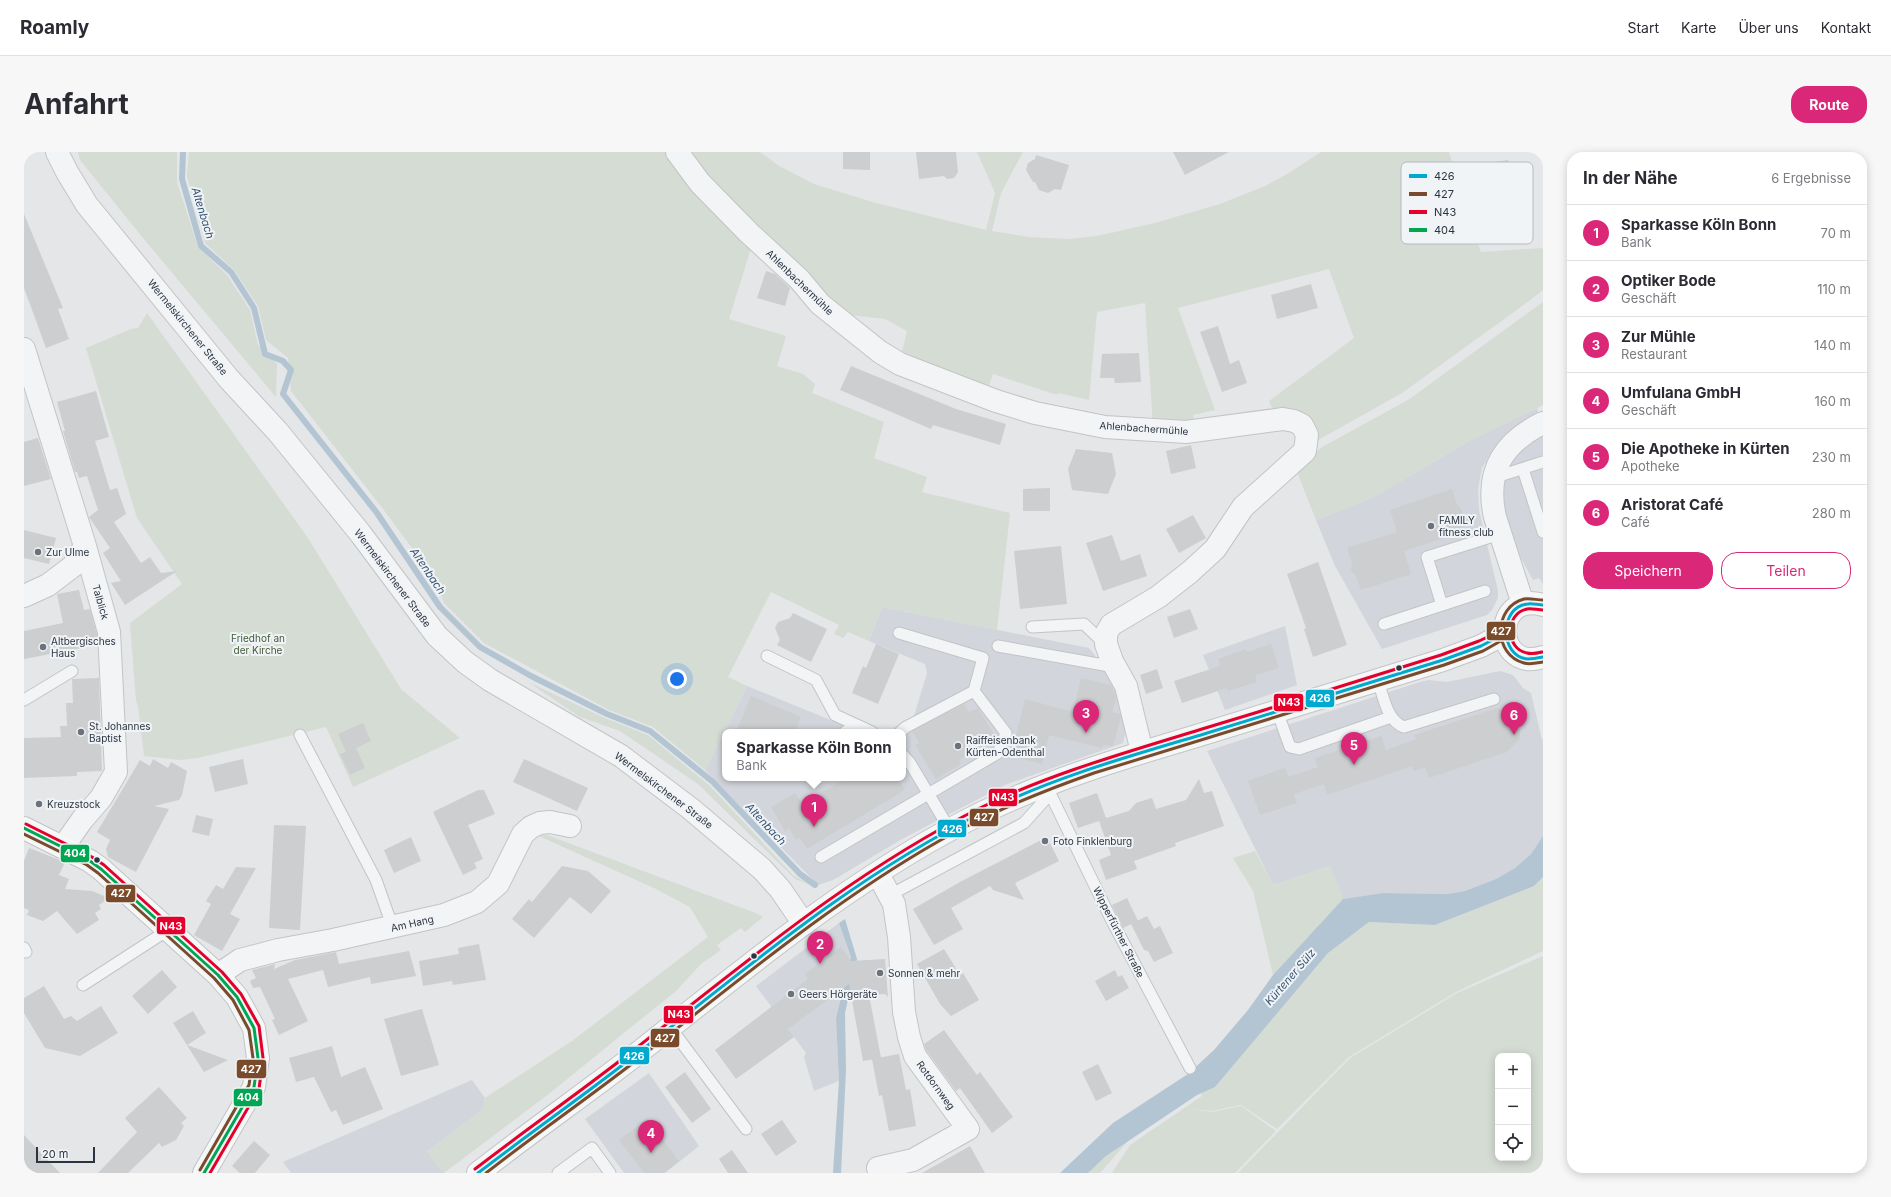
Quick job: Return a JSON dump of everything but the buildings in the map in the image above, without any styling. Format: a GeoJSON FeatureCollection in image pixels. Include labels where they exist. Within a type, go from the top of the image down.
{"type":"FeatureCollection","features":[{"type":"Feature","properties":{"kind":"main road"},"geometry":{"type":"LineString","coordinates":[[1533,605],[1516,608],[1506,621],[1504,634],[1508,645],[1519,656],[1526,659],[1543,659]]}},
{"type":"Feature","properties":{"kind":"main road"},"geometry":{"type":"LineString","coordinates":[[480,1172],[600,1082],[804,924],[878,874],[950,830],[984,812],[1048,790],[1142,752],[1443,660],[1482,646],[1504,634]]}},
{"type":"Feature","properties":{"kind":"main road"},"geometry":{"type":"LineString","coordinates":[[25,830],[63,847],[101,869],[218,975],[237,997],[254,1028],[258,1058],[254,1086],[204,1173]]}},
{"type":"Feature","properties":{"kind":"street","name":"Wermelskirchener Straße"},"geometry":{"type":"LineString","coordinates":[[57,152],[86,205],[229,379],[278,432],[360,533],[437,636],[465,662],[490,680],[620,756],[691,809],[762,869],[780,889],[804,924]]}},
{"type":"Feature","properties":{"kind":"street","name":"Ahlenbachermühle"},"geometry":{"type":"LineString","coordinates":[[677,152],[700,183],[748,233],[799,279],[820,304],[880,352],[900,364],[996,401],[1035,413],[1105,427],[1186,432],[1283,419],[1294,421],[1302,425],[1307,435],[1305,451],[1243,507],[1215,549],[1190,572],[1158,597],[1122,617],[1111,625],[1106,634],[1106,644]]}},
{"type":"Feature","properties":{"kind":"street","name":"Talblick"},"geometry":{"type":"LineString","coordinates":[[24,349],[85,546],[109,632],[116,772],[101,798],[82,820],[63,847]]}},
{"type":"Feature","properties":{"kind":"street"},"geometry":{"type":"LineString","coordinates":[[1533,605],[1500,534],[1491,503],[1493,478],[1498,462],[1510,444],[1528,430],[1543,423]]}},
{"type":"Feature","properties":{"kind":"street"},"geometry":{"type":"LineString","coordinates":[[24,596],[48,585],[73,566],[85,546]]}},
{"type":"Feature","properties":{"kind":"street"},"geometry":{"type":"LineString","coordinates":[[1106,644],[1115,667],[1126,686],[1142,752]]}},
{"type":"Feature","properties":{"kind":"street","name":"Am Hang"},"geometry":{"type":"LineString","coordinates":[[218,975],[240,960],[278,950],[393,928],[444,915],[477,902],[498,884],[523,834],[531,827],[540,823],[550,822],[570,826]]}},
{"type":"Feature","properties":{"kind":"street","name":"Rotdornweg"},"geometry":{"type":"LineString","coordinates":[[878,874],[894,904],[899,937],[904,1012],[915,1056],[968,1129],[913,1160],[878,1168]]}},
{"type":"Feature","properties":{"kind":"lane"},"geometry":{"type":"LineString","coordinates":[[1493,478],[1543,462]]}},
{"type":"Feature","properties":{"kind":"lane"},"geometry":{"type":"LineString","coordinates":[[1523,469],[1543,532]]}},
{"type":"Feature","properties":{"kind":"lane"},"geometry":{"type":"LineString","coordinates":[[1442,605],[1427,557],[1500,534]]}},
{"type":"Feature","properties":{"kind":"lane"},"geometry":{"type":"LineString","coordinates":[[1384,624],[1485,591]]}},
{"type":"Feature","properties":{"kind":"lane"},"geometry":{"type":"LineString","coordinates":[[1032,627],[1084,624],[1106,644]]}},
{"type":"Feature","properties":{"kind":"lane"},"geometry":{"type":"LineString","coordinates":[[899,633],[982,658],[974,691],[904,729]]}},
{"type":"Feature","properties":{"kind":"lane"},"geometry":{"type":"LineString","coordinates":[[998,646],[1115,667]]}},
{"type":"Feature","properties":{"kind":"lane"},"geometry":{"type":"LineString","coordinates":[[767,656],[816,680],[835,715],[865,729]]}},
{"type":"Feature","properties":{"kind":"lane"},"geometry":{"type":"LineString","coordinates":[[24,700],[72,671]]}},
{"type":"Feature","properties":{"kind":"lane"},"geometry":{"type":"LineString","coordinates":[[1378,680],[1391,717],[1396,724],[1404,727],[1494,699]]}},
{"type":"Feature","properties":{"kind":"lane"},"geometry":{"type":"LineString","coordinates":[[821,857],[998,753],[1006,733],[974,691]]}},
{"type":"Feature","properties":{"kind":"lane"},"geometry":{"type":"LineString","coordinates":[[1276,711],[1290,748],[1298,750],[1391,717]]}},
{"type":"Feature","properties":{"kind":"lane"},"geometry":{"type":"LineString","coordinates":[[850,729],[856,725]]}},
{"type":"Feature","properties":{"kind":"lane"},"geometry":{"type":"LineString","coordinates":[[300,735],[376,880],[393,928]]}},
{"type":"Feature","properties":{"kind":"lane"},"geometry":{"type":"LineString","coordinates":[[906,760],[950,830]]}},
{"type":"Feature","properties":{"kind":"lane"},"geometry":{"type":"LineString","coordinates":[[890,895],[1024,823],[1048,790]]}},
{"type":"Feature","properties":{"kind":"lane","name":"Wipperfürther Straße"},"geometry":{"type":"LineString","coordinates":[[1048,790],[1112,921],[1190,1068]]}},
{"type":"Feature","properties":{"kind":"lane"},"geometry":{"type":"LineString","coordinates":[[83,986],[168,930]]}},
{"type":"Feature","properties":{"kind":"lane"},"geometry":{"type":"LineString","coordinates":[[670,1027],[746,1129]]}},
{"type":"Feature","properties":{"kind":"lane"},"geometry":{"type":"LineString","coordinates":[[558,1173],[592,1148],[610,1173]]}},
{"type":"Feature","properties":{"kind":"shaded area"},"geometry":{"type":"Polygon","coordinates":[[[1537,408],[1538,412],[1508,432],[1493,449],[1482,468],[1478,489],[1479,510],[1498,591],[1498,598],[1492,610],[1487,615],[1382,649],[1335,566],[1316,520],[1374,497],[1467,442],[1537,408]]]}},
{"type":"Feature","properties":{"kind":"shaded area"},"geometry":{"type":"Polygon","coordinates":[[[1543,433],[1543,584],[1539,578],[1533,580],[1521,558],[1505,515],[1500,489],[1508,463],[1517,453],[1543,433]]]}},
{"type":"Feature","properties":{"kind":"shaded area"},"geometry":{"type":"Polygon","coordinates":[[[882,607],[1089,648],[1120,686],[1127,726],[1123,743],[1005,785],[904,838],[833,880],[818,885],[705,770],[722,736],[722,781],[906,781],[906,735],[910,729],[927,673],[925,664],[869,641],[882,607]]]}},
{"type":"Feature","properties":{"kind":"shaded area"},"geometry":{"type":"Polygon","coordinates":[[[1285,626],[1297,685],[1225,710],[1203,655],[1285,626]]]}},
{"type":"Feature","properties":{"kind":"shaded area"},"geometry":{"type":"Polygon","coordinates":[[[1500,671],[1513,675],[1523,688],[1531,693],[1542,740],[1543,739],[1543,836],[1531,854],[1515,868],[1496,879],[1465,891],[1447,894],[1383,893],[1343,899],[1330,866],[1273,885],[1207,751],[1420,682],[1429,680],[1447,682],[1500,671]]]}},
{"type":"Feature","properties":{"kind":"shaded area"},"geometry":{"type":"Polygon","coordinates":[[[747,686],[853,729],[726,729],[747,686]]]}},
{"type":"Feature","properties":{"kind":"shaded area"},"geometry":{"type":"Polygon","coordinates":[[[839,923],[851,957],[836,1018],[839,1081],[814,1091],[804,1057],[806,1053],[756,986],[839,923]]]}},
{"type":"Feature","properties":{"kind":"shaded area"},"geometry":{"type":"Polygon","coordinates":[[[649,1073],[699,1146],[665,1173],[624,1173],[585,1119],[649,1073]]]}},
{"type":"Feature","properties":{"kind":"shaded area"},"geometry":{"type":"Polygon","coordinates":[[[472,1080],[485,1098],[483,1109],[427,1152],[444,1173],[291,1173],[283,1162],[472,1080]]]}},
{"type":"Feature","properties":{"kind":"green space"},"geometry":{"type":"Polygon","coordinates":[[[78,152],[177,152],[177,182],[198,247],[227,275],[250,310],[258,345],[277,364],[276,397],[143,238],[80,160],[78,152]]]}},
{"type":"Feature","properties":{"kind":"green space"},"geometry":{"type":"Polygon","coordinates":[[[189,152],[669,152],[753,242],[729,319],[786,336],[777,366],[803,374],[815,384],[812,393],[884,422],[874,458],[927,477],[922,492],[1010,513],[997,630],[882,607],[869,641],[848,632],[843,638],[834,634],[839,625],[771,592],[728,677],[747,686],[726,729],[722,729],[722,736],[705,770],[653,727],[609,710],[484,643],[444,603],[432,575],[383,509],[291,391],[288,358],[266,340],[258,306],[234,270],[205,243],[187,176],[189,152]]]}},
{"type":"Feature","properties":{"kind":"green space"},"geometry":{"type":"Polygon","coordinates":[[[684,152],[760,152],[779,166],[814,184],[876,203],[986,230],[995,193],[977,152],[1023,152],[1001,193],[992,231],[1029,237],[1069,239],[1097,236],[1155,223],[1220,204],[1265,186],[1289,173],[1321,152],[1449,152],[1452,162],[1401,162],[1401,244],[1478,244],[1481,252],[1543,248],[1543,290],[1402,393],[1313,443],[1275,415],[1269,401],[1354,338],[1329,269],[1178,308],[1215,410],[1193,415],[1196,428],[1153,427],[1145,303],[1097,312],[1089,400],[1058,393],[1057,395],[993,374],[987,391],[901,356],[907,331],[885,319],[843,314],[684,152]]]}},
{"type":"Feature","properties":{"kind":"green space"},"geometry":{"type":"Polygon","coordinates":[[[1543,302],[1543,405],[1467,442],[1374,497],[1316,520],[1295,467],[1324,446],[1408,400],[1543,302]]]}},
{"type":"Feature","properties":{"kind":"green space","name":"Friedhof an der Kirche"},"geometry":{"type":"Polygon","coordinates":[[[147,313],[308,538],[401,689],[460,738],[353,787],[326,727],[198,758],[180,760],[144,756],[136,700],[130,623],[182,584],[137,518],[86,348],[131,329],[138,328],[147,313]]]}},
{"type":"Feature","properties":{"kind":"green space"},"geometry":{"type":"Polygon","coordinates":[[[528,682],[605,718],[648,735],[710,786],[794,876],[811,885],[795,879],[698,784],[620,731],[580,717],[528,682]]]}},
{"type":"Feature","properties":{"kind":"green space"},"geometry":{"type":"Polygon","coordinates":[[[547,835],[763,917],[745,932],[741,928],[717,945],[721,950],[701,964],[675,992],[550,1093],[444,1173],[427,1152],[483,1109],[485,1098],[572,1041],[708,937],[690,907],[656,889],[539,836],[547,835]]]}},
{"type":"Feature","properties":{"kind":"green space"},"geometry":{"type":"Polygon","coordinates":[[[1255,851],[1273,885],[1330,866],[1343,899],[1273,975],[1253,891],[1233,858],[1255,851]]]}},
{"type":"Feature","properties":{"kind":"green space"},"geometry":{"type":"Polygon","coordinates":[[[1543,877],[1543,951],[1456,992],[1349,1057],[1277,1129],[1241,1105],[1212,1111],[1191,1109],[1212,1112],[1241,1106],[1276,1131],[1235,1173],[1112,1173],[1130,1145],[1202,1096],[1201,1093],[1215,1087],[1328,953],[1369,922],[1435,925],[1534,886],[1543,877]]]}},
{"type":"Feature","properties":{"kind":"green space"},"geometry":{"type":"Polygon","coordinates":[[[1543,956],[1543,1173],[1238,1173],[1350,1058],[1457,993],[1543,956]]]}},
{"type":"Feature","properties":{"kind":"green space"},"geometry":{"type":"Polygon","coordinates":[[[1129,1140],[1100,1173],[1088,1173],[1106,1156],[1129,1140]]]}},
{"type":"Feature","properties":{"kind":"water","name":"Kürtener Sülz"},"geometry":{"type":"Polygon","coordinates":[[[1543,836],[1543,877],[1534,886],[1435,925],[1369,922],[1328,953],[1215,1087],[1197,1095],[1106,1156],[1088,1173],[1060,1173],[1113,1123],[1188,1074],[1214,1050],[1248,1010],[1273,975],[1343,899],[1383,893],[1447,894],[1465,891],[1496,879],[1515,868],[1531,854],[1543,836]]]}},
{"type":"Feature","properties":{"kind":"water"},"geometry":{"type":"Polygon","coordinates":[[[845,919],[857,959],[845,1013],[846,1070],[841,1173],[833,1173],[839,1081],[836,1018],[851,957],[839,923],[845,919]]]}},
{"type":"Feature","properties":{"kind":"waterway","name":"Altenbach"},"geometry":{"type":"LineString","coordinates":[[183,152],[182,179],[201,246],[231,272],[254,308],[265,354],[283,361],[291,370],[283,394],[377,513],[440,607],[480,647],[531,676],[607,714],[650,731],[713,782],[800,874],[815,885]]}},
{"type":"Feature","properties":{"kind":"transit line","name":"427"},"geometry":{"type":"LineString","coordinates":[[1543,600],[1524,599],[1514,604],[1507,611],[1502,621],[1501,631],[1502,641],[1507,651],[1514,658],[1526,664],[1543,662]]}},
{"type":"Feature","properties":{"kind":"transit line","name":"426"},"geometry":{"type":"LineString","coordinates":[[1543,605],[1530,604],[1518,607],[1512,613],[1506,632],[1512,650],[1518,656],[1528,659],[1543,657]]}},
{"type":"Feature","properties":{"kind":"transit line","name":"N43"},"geometry":{"type":"LineString","coordinates":[[1542,652],[1529,653],[1520,650],[1515,645],[1510,631],[1515,617],[1520,612],[1527,609],[1543,610]]}},
{"type":"Feature","properties":{"kind":"transit line","name":"N43"},"geometry":{"type":"LineString","coordinates":[[475,1169],[615,1064],[802,919],[890,859],[935,832],[982,807],[1063,773],[1441,655],[1479,641],[1502,630]]}},
{"type":"Feature","properties":{"kind":"transit line","name":"426"},"geometry":{"type":"LineString","coordinates":[[478,1173],[618,1068],[805,923],[892,864],[937,837],[984,812],[1038,788],[1092,768],[1443,660],[1481,646],[1504,634]]}},
{"type":"Feature","properties":{"kind":"transit line","name":"427"},"geometry":{"type":"LineString","coordinates":[[486,1173],[623,1071],[786,943],[823,916],[899,865],[976,821],[1094,773],[1444,665],[1483,651],[1506,638]]}},
{"type":"Feature","properties":{"kind":"transit line","name":"N43"},"geometry":{"type":"LineString","coordinates":[[26,824],[92,857],[104,865],[222,972],[241,994],[259,1026],[263,1058],[259,1089],[210,1173]]}},
{"type":"Feature","properties":{"kind":"transit line","name":"404"},"geometry":{"type":"LineString","coordinates":[[24,828],[90,861],[101,869],[218,975],[237,997],[254,1028],[258,1058],[254,1087],[204,1173]]}},
{"type":"Feature","properties":{"kind":"transit line","name":"427"},"geometry":{"type":"LineString","coordinates":[[24,834],[87,865],[98,873],[214,978],[233,1000],[249,1030],[253,1058],[249,1085],[200,1170]]}},
{"type":"Feature","properties":{"kind":"place","name":"FAMILY fitness club"},"geometry":{"type":"Point","coordinates":[1431,526]}},
{"type":"Feature","properties":{"kind":"place","name":"Zur Ulme"},"geometry":{"type":"Point","coordinates":[38,552]}},
{"type":"Feature","properties":{"kind":"place","name":"Altbergisches Haus"},"geometry":{"type":"Point","coordinates":[43,647]}},
{"type":"Feature","properties":{"kind":"place","name":"St. Johannes Baptist"},"geometry":{"type":"Point","coordinates":[81,732]}},
{"type":"Feature","properties":{"kind":"place","name":"Zur Mühle"},"geometry":{"type":"Point","coordinates":[1086,733]}},
{"type":"Feature","properties":{"kind":"place","name":"Aristorat Café"},"geometry":{"type":"Point","coordinates":[1514,735]}},
{"type":"Feature","properties":{"kind":"place","name":"Raiffeisenbank Kürten-Odenthal"},"geometry":{"type":"Point","coordinates":[958,746]}},
{"type":"Feature","properties":{"kind":"place","name":"Die Apotheke in Kürten"},"geometry":{"type":"Point","coordinates":[1354,765]}},
{"type":"Feature","properties":{"kind":"place","name":"Kreuzstock"},"geometry":{"type":"Point","coordinates":[39,804]}},
{"type":"Feature","properties":{"kind":"place","name":"Sparkasse Köln Bonn"},"geometry":{"type":"Point","coordinates":[814,827]}},
{"type":"Feature","properties":{"kind":"place","name":"Foto Finklenburg"},"geometry":{"type":"Point","coordinates":[1045,841]}},
{"type":"Feature","properties":{"kind":"place","name":"Optiker Bode"},"geometry":{"type":"Point","coordinates":[820,964]}},
{"type":"Feature","properties":{"kind":"place","name":"Sonnen & mehr"},"geometry":{"type":"Point","coordinates":[880,973]}},
{"type":"Feature","properties":{"kind":"place","name":"Geers Hörgeräte"},"geometry":{"type":"Point","coordinates":[791,994]}},
{"type":"Feature","properties":{"kind":"place","name":"Umfulana GmbH"},"geometry":{"type":"Point","coordinates":[651,1153]}}]}
